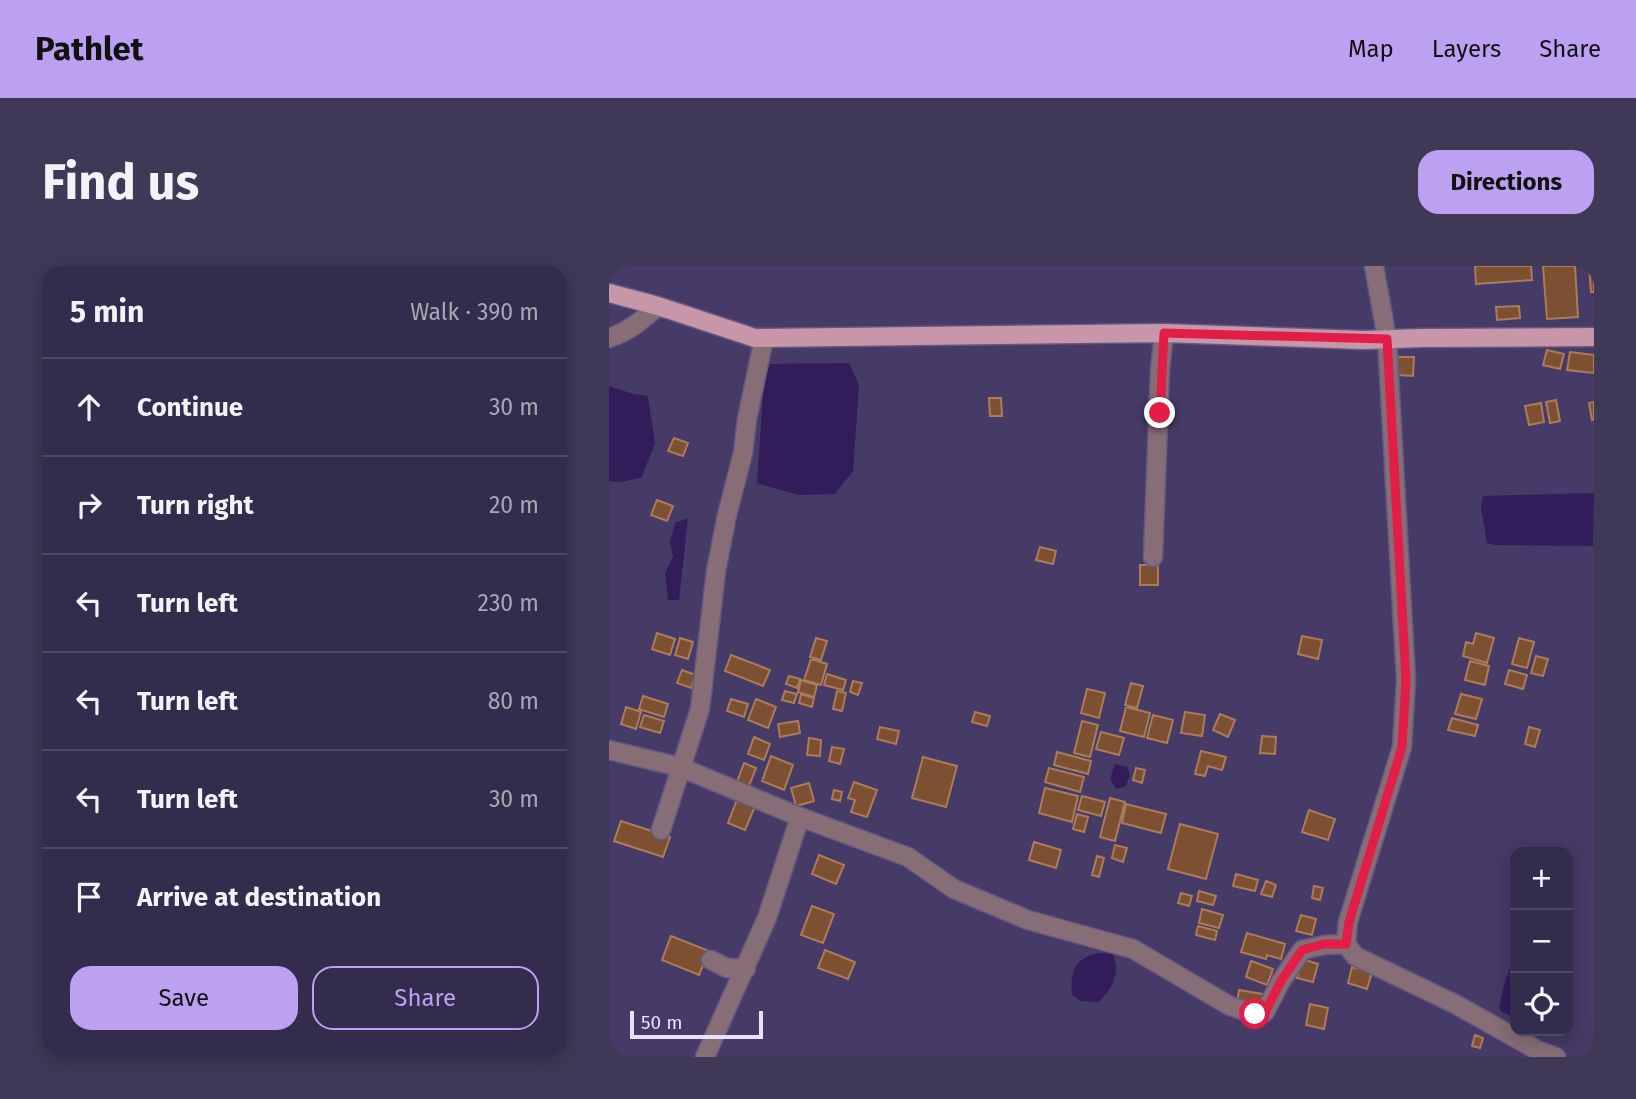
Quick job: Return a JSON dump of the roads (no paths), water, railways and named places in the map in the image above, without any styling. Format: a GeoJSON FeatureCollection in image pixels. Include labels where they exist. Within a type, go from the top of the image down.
{"type":"FeatureCollection","features":[{"type":"Feature","properties":{"kind":"main road"},"geometry":{"type":"LineString","coordinates":[[609,293],[755,338],[1164,333],[1387,339],[1594,337]]}},
{"type":"Feature","properties":{"kind":"street"},"geometry":{"type":"LineString","coordinates":[[1374,266],[1387,339],[1406,680],[1402,747],[1349,922],[1346,944],[1355,956],[1455,1004],[1537,1050],[1556,1057]]}},
{"type":"Feature","properties":{"kind":"street"},"geometry":{"type":"LineString","coordinates":[[609,338],[639,323],[658,306]]}},
{"type":"Feature","properties":{"kind":"street"},"geometry":{"type":"LineString","coordinates":[[1153,557],[1160,370],[1164,333]]}},
{"type":"Feature","properties":{"kind":"street"},"geometry":{"type":"LineString","coordinates":[[661,830],[700,709],[716,571],[743,453],[747,419],[764,338]]}},
{"type":"Feature","properties":{"kind":"street"},"geometry":{"type":"LineString","coordinates":[[609,750],[680,767],[800,817],[908,857],[954,889],[1028,920],[1133,949],[1230,1006],[1255,1014],[1265,1012],[1281,981],[1302,950],[1324,944],[1346,944]]}},
{"type":"Feature","properties":{"kind":"street"},"geometry":{"type":"LineString","coordinates":[[705,1057],[746,969],[776,892],[800,817]]}},
{"type":"Feature","properties":{"kind":"street"},"geometry":{"type":"LineString","coordinates":[[711,960],[726,968],[746,969]]}}]}
